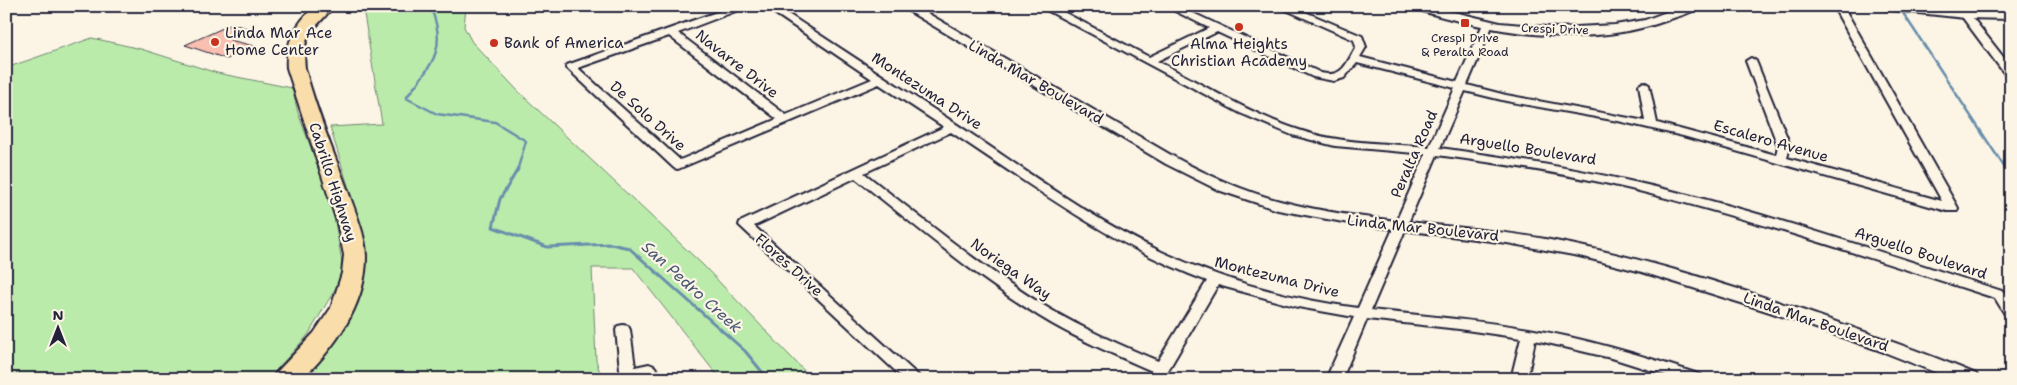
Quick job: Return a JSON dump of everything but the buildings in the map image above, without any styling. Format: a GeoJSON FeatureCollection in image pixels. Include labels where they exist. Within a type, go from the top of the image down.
{"type":"FeatureCollection","features":[{"type":"Feature","properties":{"kind":"highway","name":"Cabrillo Highway"},"geometry":{"type":"LineString","coordinates":[[286,379],[314,350],[334,325],[348,297],[354,269],[353,239],[299,80],[294,59],[296,45],[302,32],[325,6]]}},
{"type":"Feature","properties":{"kind":"street","name":"De Solo Drive"},"geometry":{"type":"LineString","coordinates":[[744,6],[571,67],[678,165],[880,80]]}},
{"type":"Feature","properties":{"kind":"street","name":"Montezuma Drive"},"geometry":{"type":"LineString","coordinates":[[769,6],[1114,233],[1148,252],[1214,279],[1290,300],[1361,312],[1529,334],[1623,356],[1696,379]]}},
{"type":"Feature","properties":{"kind":"street","name":"Linda Mar Boulevard"},"geometry":{"type":"LineString","coordinates":[[906,6],[1177,164],[1216,184],[1261,200],[1311,213],[1357,221],[1481,233],[1544,244],[1659,271],[1745,297],[1873,341],[1970,379]]}},
{"type":"Feature","properties":{"kind":"street"},"geometry":{"type":"LineString","coordinates":[[1176,6],[1174,8],[1324,78],[1341,77],[1346,74],[1361,47],[1361,42],[1358,38],[1282,6]]}},
{"type":"Feature","properties":{"kind":"street","name":"Crespi Drive"},"geometry":{"type":"LineString","coordinates":[[1416,6],[1488,24],[1542,30],[1605,30],[1643,24],[1694,6]]}},
{"type":"Feature","properties":{"kind":"street","name":"Escalero Avenue"},"geometry":{"type":"LineString","coordinates":[[1354,59],[1506,98],[1652,125],[1781,159],[1952,208],[1838,6]]}},
{"type":"Feature","properties":{"kind":"street"},"geometry":{"type":"LineString","coordinates":[[1881,6],[1965,14],[2011,15]]}},
{"type":"Feature","properties":{"kind":"street","name":"Arguello Boulevard"},"geometry":{"type":"LineString","coordinates":[[1049,7],[1244,111],[1296,133],[1334,142],[1434,151],[1512,161],[1579,174],[1726,210],[2000,295],[2011,314]]}},
{"type":"Feature","properties":{"kind":"street"},"geometry":{"type":"LineString","coordinates":[[1965,14],[2007,65],[2011,75]]}},
{"type":"Feature","properties":{"kind":"street","name":"Peralta Road"},"geometry":{"type":"LineString","coordinates":[[1334,379],[1361,312],[1434,151],[1488,24]]}},
{"type":"Feature","properties":{"kind":"street"},"geometry":{"type":"LineString","coordinates":[[1150,61],[1217,28]]}},
{"type":"Feature","properties":{"kind":"street","name":"Navarre Drive"},"geometry":{"type":"LineString","coordinates":[[671,32],[785,120]]}},
{"type":"Feature","properties":{"kind":"street"},"geometry":{"type":"LineString","coordinates":[[1751,61],[1784,146],[1781,159]]}},
{"type":"Feature","properties":{"kind":"street"},"geometry":{"type":"LineString","coordinates":[[1644,85],[1652,125]]}},
{"type":"Feature","properties":{"kind":"street","name":"Flores Drive"},"geometry":{"type":"LineString","coordinates":[[914,379],[745,225],[953,127]]}},
{"type":"Feature","properties":{"kind":"street","name":"Noriega Way"},"geometry":{"type":"LineString","coordinates":[[856,173],[998,283],[1030,304],[1158,374]]}},
{"type":"Feature","properties":{"kind":"street"},"geometry":{"type":"LineString","coordinates":[[1158,374],[1214,279]]}},
{"type":"Feature","properties":{"kind":"street"},"geometry":{"type":"LineString","coordinates":[[623,330],[629,377],[650,370]]}},
{"type":"Feature","properties":{"kind":"street"},"geometry":{"type":"LineString","coordinates":[[1519,379],[1529,334]]}},
{"type":"Feature","properties":{"kind":"green space"},"geometry":{"type":"Polygon","coordinates":[[[365,6],[466,6],[464,27],[472,42],[520,93],[702,264],[812,379],[720,379],[633,268],[592,268],[596,360],[602,379],[288,379],[363,280],[353,202],[330,127],[382,124],[363,8],[365,6]]]}},
{"type":"Feature","properties":{"kind":"green space"},"geometry":{"type":"Polygon","coordinates":[[[92,38],[141,49],[217,73],[292,88],[298,113],[332,204],[344,274],[308,335],[268,379],[6,379],[6,68],[92,38]]]}},
{"type":"Feature","properties":{"kind":"waterway","name":"San Pedro Creek"},"geometry":{"type":"LineString","coordinates":[[430,6],[438,34],[437,45],[430,66],[406,98],[437,114],[495,122],[526,141],[517,170]]}},
{"type":"Feature","properties":{"kind":"waterway"},"geometry":{"type":"LineString","coordinates":[[1903,13],[2007,171]]}},
{"type":"Feature","properties":{"kind":"waterway"},"geometry":{"type":"LineString","coordinates":[[2006,169],[2011,177]]}},
{"type":"Feature","properties":{"kind":"waterway","name":"San Pedro Creek"},"geometry":{"type":"LineString","coordinates":[[517,170],[500,199],[493,227],[547,247],[611,244],[629,248],[745,351],[768,379]]}},
{"type":"Feature","properties":{"kind":"place","name":"Crespi Drive & Peralta Road"},"geometry":{"type":"Point","coordinates":[1465,23]}},
{"type":"Feature","properties":{"kind":"place","name":"Alma Heights Christian Academy"},"geometry":{"type":"Point","coordinates":[1239,27]}},
{"type":"Feature","properties":{"kind":"place","name":"Linda Mar Ace Home Center"},"geometry":{"type":"Point","coordinates":[215,42]}},
{"type":"Feature","properties":{"kind":"place","name":"Bank of America"},"geometry":{"type":"Point","coordinates":[494,43]}}]}
